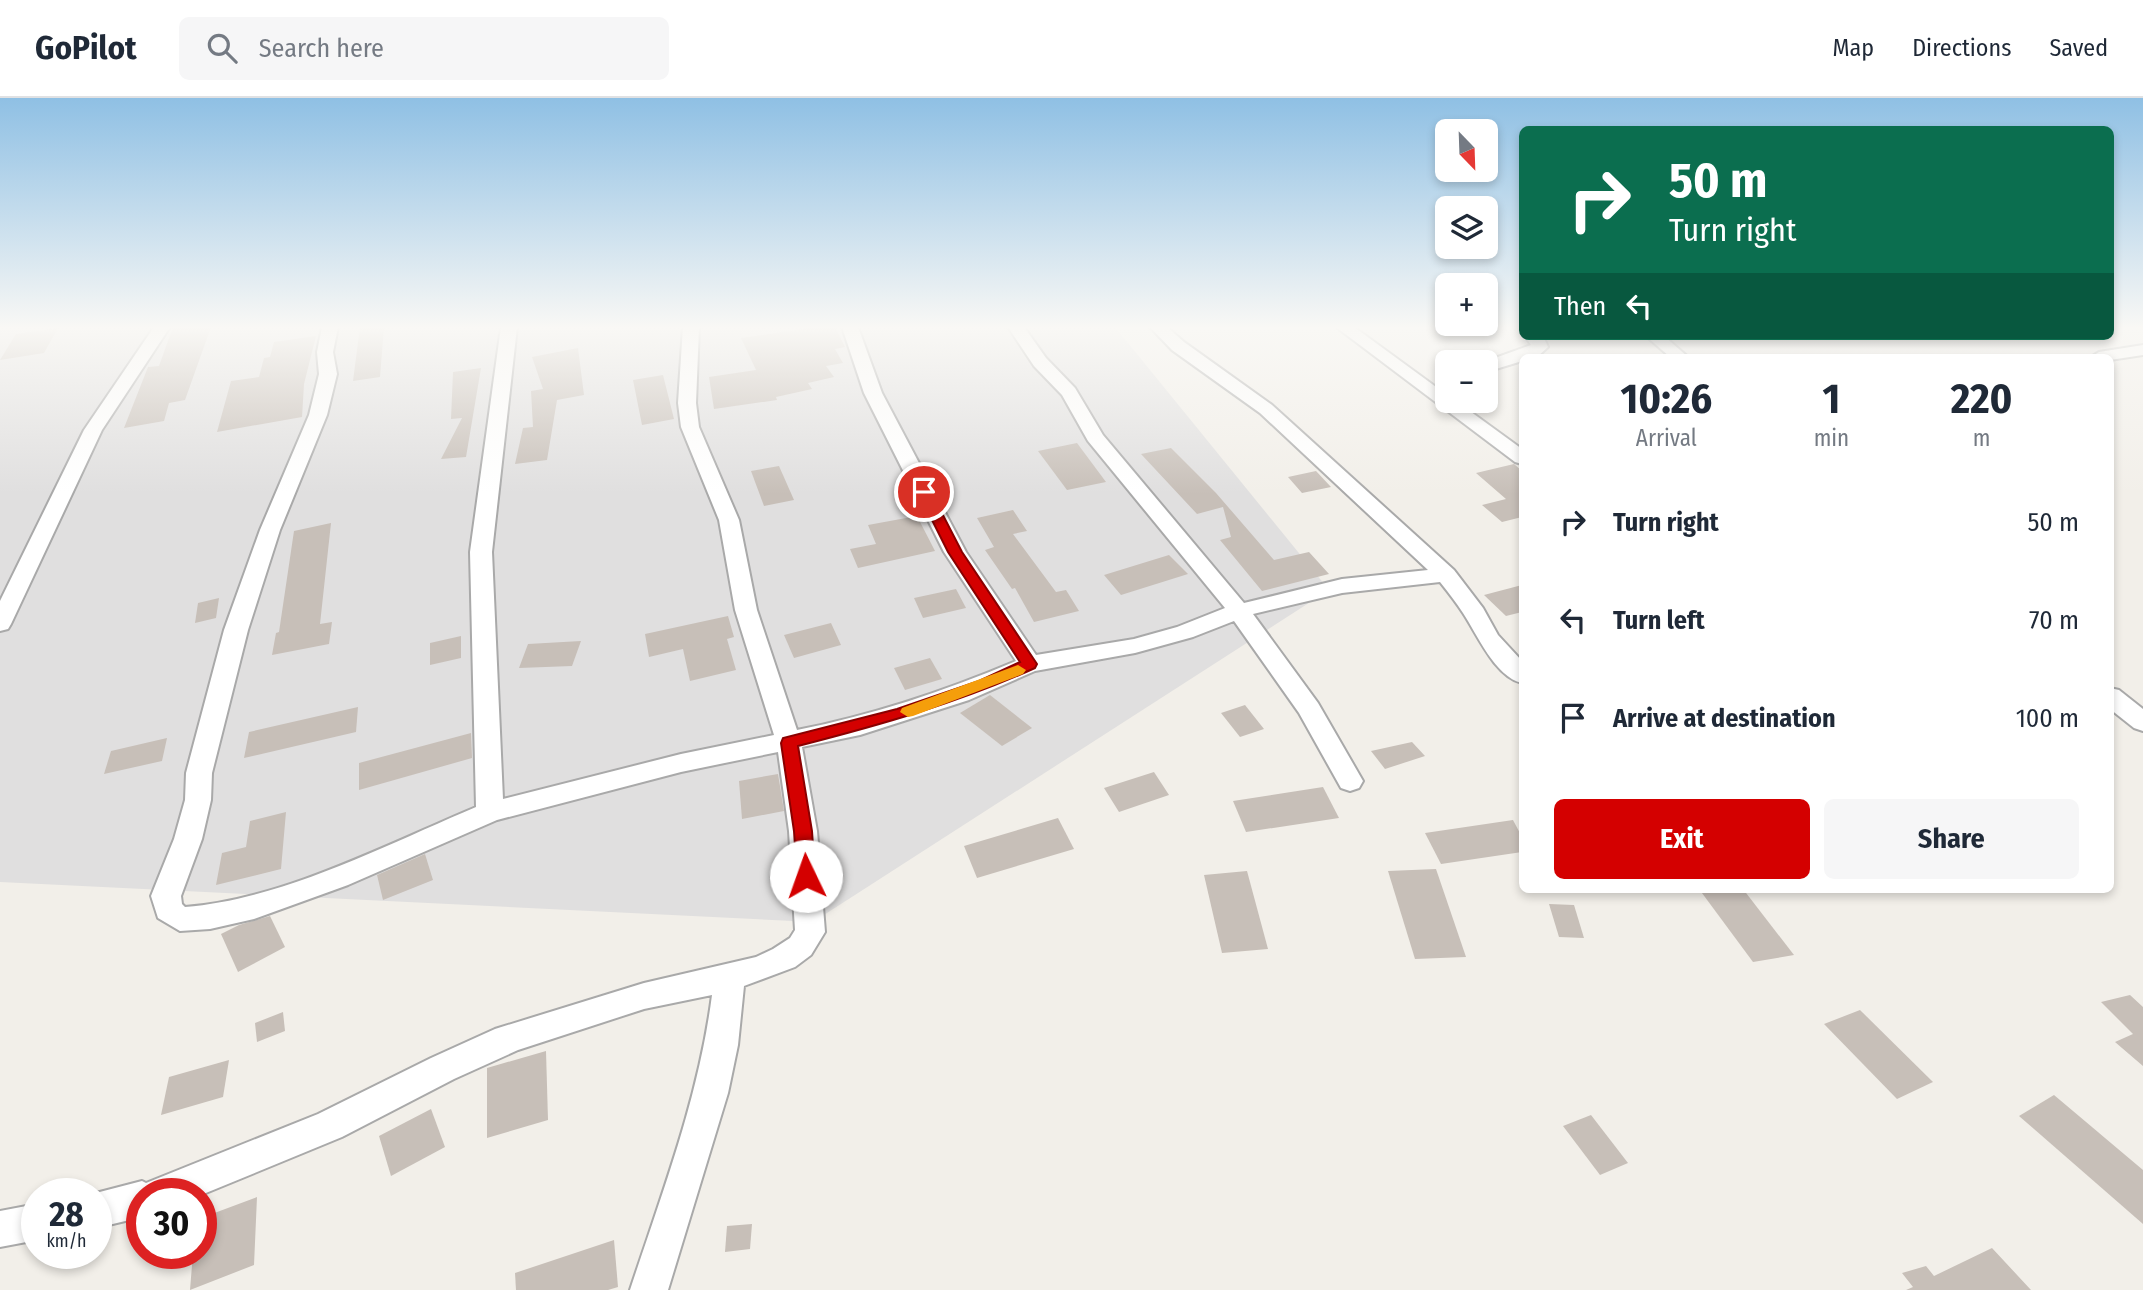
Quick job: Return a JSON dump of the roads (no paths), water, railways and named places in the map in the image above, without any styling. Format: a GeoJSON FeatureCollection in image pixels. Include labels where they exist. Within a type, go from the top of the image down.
{"type":"FeatureCollection","features":[{"type":"Feature","properties":{"kind":"street"},"geometry":{"type":"LineString","coordinates":[[0,624],[93,430],[125,383]]}},
{"type":"Feature","properties":{"kind":"street"},"geometry":{"type":"LineString","coordinates":[[326,383],[317,415],[270,530],[236,630],[199,773],[198,800],[188,839],[166,896],[168,910],[180,919],[210,917],[254,907],[338,877],[490,811],[681,763],[789,743],[901,714],[972,689],[1030,664],[1135,646],[1185,632],[1240,611],[1342,586],[1446,575]]}},
{"type":"Feature","properties":{"kind":"street"},"geometry":{"type":"LineString","coordinates":[[490,811],[481,552],[502,383]]}},
{"type":"Feature","properties":{"kind":"street"},"geometry":{"type":"LineString","coordinates":[[200,1178],[308,1136],[486,1048],[576,1016],[658,992],[730,977],[788,958],[807,944],[810,932],[803,831],[789,743],[746,610],[729,520],[690,427],[688,383]]}},
{"type":"Feature","properties":{"kind":"street"},"geometry":{"type":"LineString","coordinates":[[869,383],[955,552],[1030,664]]}},
{"type":"Feature","properties":{"kind":"street"},"geometry":{"type":"LineString","coordinates":[[1060,383],[1069,392],[1095,437],[1240,611],[1309,709],[1350,781]]}},
{"type":"Feature","properties":{"kind":"street"},"geometry":{"type":"LineString","coordinates":[[1229,383],[1266,409],[1446,575],[1475,613],[1488,639],[1519,672]]}},
{"type":"Feature","properties":{"kind":"street"},"geometry":{"type":"LineString","coordinates":[[1418,383],[1519,456]]}},
{"type":"Feature","properties":{"kind":"street"},"geometry":{"type":"LineString","coordinates":[[1424,387],[1435,384]]}},
{"type":"Feature","properties":{"kind":"street"},"geometry":{"type":"LineString","coordinates":[[2114,699],[2143,722]]}},
{"type":"Feature","properties":{"kind":"street"},"geometry":{"type":"LineString","coordinates":[[649,1290],[711,1093],[722,1045],[730,977]]}},
{"type":"Feature","properties":{"kind":"street"},"geometry":{"type":"LineString","coordinates":[[0,1229],[21,1225]]}}]}
